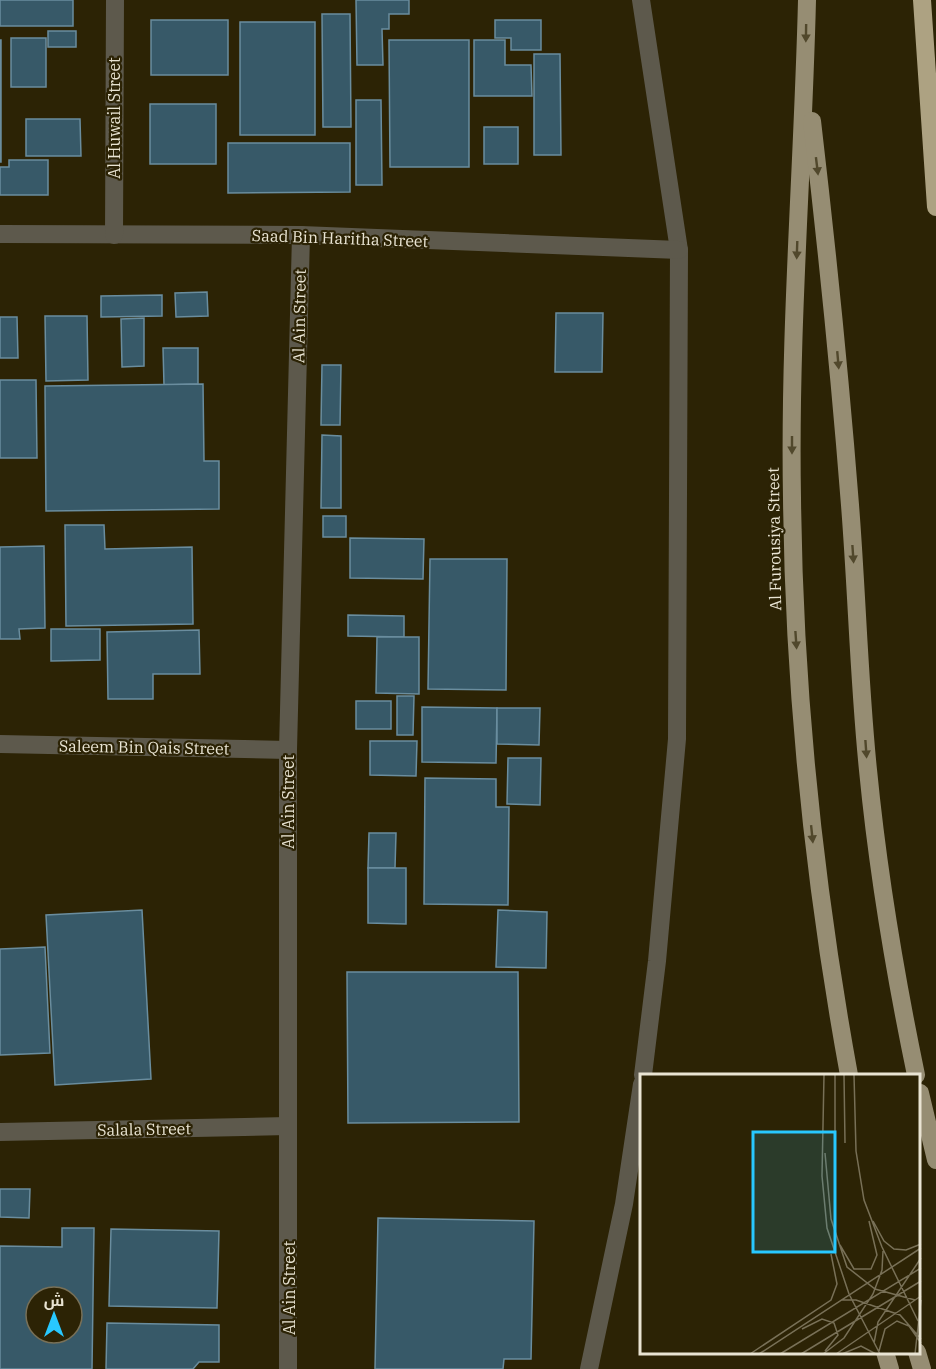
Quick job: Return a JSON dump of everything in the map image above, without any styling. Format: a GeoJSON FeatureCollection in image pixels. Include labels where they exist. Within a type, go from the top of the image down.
{"type":"FeatureCollection","features":[{"type":"Feature","properties":{"kind":"highway"},"geometry":{"type":"LineString","coordinates":[[922,0],[936,207]]}},
{"type":"Feature","properties":{"kind":"main road","name":"Al Furousiya Street"},"geometry":{"type":"LineString","coordinates":[[807,0],[792,377],[795,619],[803,738],[815,859],[831,978],[849,1074]]}},
{"type":"Feature","properties":{"kind":"main road"},"geometry":{"type":"LineString","coordinates":[[805,66],[838,360],[867,768],[881,881],[899,994],[916,1074]]}},
{"type":"Feature","properties":{"kind":"main road"},"geometry":{"type":"LineString","coordinates":[[921,1097],[936,1160]]}},
{"type":"Feature","properties":{"kind":"main road"},"geometry":{"type":"LineString","coordinates":[[885,1354],[890,1369]]}},
{"type":"Feature","properties":{"kind":"main road"},"geometry":{"type":"LineString","coordinates":[[917,1354],[922,1369]]}},
{"type":"Feature","properties":{"kind":"street","name":"Al Huwail Street"},"geometry":{"type":"LineString","coordinates":[[114,235],[115,0]]}},
{"type":"Feature","properties":{"kind":"street"},"geometry":{"type":"LineString","coordinates":[[641,0],[679,250],[677,739],[644,1074]]}},
{"type":"Feature","properties":{"kind":"street","name":"Saad Bin Haritha Street"},"geometry":{"type":"LineString","coordinates":[[0,234],[301,235],[679,250]]}},
{"type":"Feature","properties":{"kind":"street","name":"Al Ain Street"},"geometry":{"type":"LineString","coordinates":[[288,1369],[288,750],[301,235]]}},
{"type":"Feature","properties":{"kind":"street","name":"Saleem Bin Qais Street"},"geometry":{"type":"LineString","coordinates":[[0,744],[288,750]]}},
{"type":"Feature","properties":{"kind":"street"},"geometry":{"type":"LineString","coordinates":[[590,1369],[624,1204],[640,1097]]}},
{"type":"Feature","properties":{"kind":"street","name":"Salala Street"},"geometry":{"type":"LineString","coordinates":[[0,1132],[288,1126]]}},
{"type":"Feature","properties":{"kind":"building"},"geometry":{"type":"Polygon","coordinates":[[[0,0],[73,0],[73,26],[0,26],[0,0]]]}},
{"type":"Feature","properties":{"kind":"building"},"geometry":{"type":"Polygon","coordinates":[[[356,0],[409,0],[409,14],[389,14],[389,29],[382,29],[383,65],[357,65],[356,0]]]}},
{"type":"Feature","properties":{"kind":"building"},"geometry":{"type":"Polygon","coordinates":[[[322,14],[350,14],[351,127],[323,127],[322,14]]]}},
{"type":"Feature","properties":{"kind":"building"},"geometry":{"type":"Polygon","coordinates":[[[151,20],[228,20],[228,75],[151,75],[151,20]]]}},
{"type":"Feature","properties":{"kind":"building"},"geometry":{"type":"Polygon","coordinates":[[[495,20],[541,20],[541,50],[511,50],[511,38],[495,38],[495,20]]]}},
{"type":"Feature","properties":{"kind":"building"},"geometry":{"type":"Polygon","coordinates":[[[240,22],[315,22],[315,135],[240,135],[240,22]]]}},
{"type":"Feature","properties":{"kind":"building"},"geometry":{"type":"Polygon","coordinates":[[[48,31],[76,31],[76,47],[48,47],[48,31]]]}},
{"type":"Feature","properties":{"kind":"building"},"geometry":{"type":"Polygon","coordinates":[[[11,38],[46,38],[46,87],[11,87],[11,38]]]}},
{"type":"Feature","properties":{"kind":"building"},"geometry":{"type":"Polygon","coordinates":[[[1,40],[1,162],[0,162],[1,40]]]}},
{"type":"Feature","properties":{"kind":"building"},"geometry":{"type":"Polygon","coordinates":[[[389,40],[469,40],[469,167],[390,167],[389,40]]]}},
{"type":"Feature","properties":{"kind":"building"},"geometry":{"type":"Polygon","coordinates":[[[474,40],[505,40],[505,65],[531,65],[532,96],[474,96],[474,40]]]}},
{"type":"Feature","properties":{"kind":"building"},"geometry":{"type":"Polygon","coordinates":[[[534,54],[560,54],[561,155],[534,155],[534,54]]]}},
{"type":"Feature","properties":{"kind":"building"},"geometry":{"type":"Polygon","coordinates":[[[356,100],[381,100],[382,185],[356,185],[356,100]]]}},
{"type":"Feature","properties":{"kind":"building"},"geometry":{"type":"Polygon","coordinates":[[[150,104],[216,104],[216,164],[150,164],[150,104]]]}},
{"type":"Feature","properties":{"kind":"building"},"geometry":{"type":"Polygon","coordinates":[[[26,119],[80,119],[81,156],[26,156],[26,119]]]}},
{"type":"Feature","properties":{"kind":"building"},"geometry":{"type":"Polygon","coordinates":[[[484,127],[518,127],[518,164],[484,164],[484,127]]]}},
{"type":"Feature","properties":{"kind":"building"},"geometry":{"type":"Polygon","coordinates":[[[228,143],[350,143],[350,192],[228,193],[228,143]]]}},
{"type":"Feature","properties":{"kind":"building"},"geometry":{"type":"Polygon","coordinates":[[[9,160],[48,160],[48,195],[0,195],[0,167],[9,167],[9,160]]]}},
{"type":"Feature","properties":{"kind":"building"},"geometry":{"type":"Polygon","coordinates":[[[207,292],[208,316],[176,317],[175,293],[207,292]]]}},
{"type":"Feature","properties":{"kind":"building"},"geometry":{"type":"Polygon","coordinates":[[[162,295],[162,316],[101,317],[101,296],[162,295]]]}},
{"type":"Feature","properties":{"kind":"building"},"geometry":{"type":"Polygon","coordinates":[[[556,313],[603,313],[602,372],[555,372],[556,313]]]}},
{"type":"Feature","properties":{"kind":"building"},"geometry":{"type":"Polygon","coordinates":[[[45,316],[87,316],[88,380],[46,381],[45,316]]]}},
{"type":"Feature","properties":{"kind":"building"},"geometry":{"type":"Polygon","coordinates":[[[0,317],[17,317],[18,358],[0,358],[0,317]]]}},
{"type":"Feature","properties":{"kind":"building"},"geometry":{"type":"Polygon","coordinates":[[[144,318],[144,366],[122,367],[121,319],[144,318]]]}},
{"type":"Feature","properties":{"kind":"building"},"geometry":{"type":"Polygon","coordinates":[[[163,348],[198,348],[198,384],[164,385],[163,348]]]}},
{"type":"Feature","properties":{"kind":"building"},"geometry":{"type":"Polygon","coordinates":[[[322,365],[341,365],[340,425],[321,425],[322,365]]]}},
{"type":"Feature","properties":{"kind":"building"},"geometry":{"type":"Polygon","coordinates":[[[0,380],[36,380],[37,458],[0,458],[0,380]]]}},
{"type":"Feature","properties":{"kind":"building"},"geometry":{"type":"Polygon","coordinates":[[[203,384],[204,461],[219,461],[219,509],[46,511],[45,386],[203,384]]]}},
{"type":"Feature","properties":{"kind":"building"},"geometry":{"type":"Polygon","coordinates":[[[322,435],[341,436],[341,508],[321,508],[322,435]]]}},
{"type":"Feature","properties":{"kind":"building"},"geometry":{"type":"Polygon","coordinates":[[[323,516],[346,516],[346,537],[323,537],[323,516]]]}},
{"type":"Feature","properties":{"kind":"building"},"geometry":{"type":"Polygon","coordinates":[[[65,525],[104,525],[105,549],[192,547],[193,624],[66,626],[65,525]]]}},
{"type":"Feature","properties":{"kind":"building"},"geometry":{"type":"Polygon","coordinates":[[[350,538],[424,539],[423,579],[350,578],[350,538]]]}},
{"type":"Feature","properties":{"kind":"building"},"geometry":{"type":"Polygon","coordinates":[[[44,546],[45,628],[19,629],[20,639],[0,639],[0,547],[44,546]]]}},
{"type":"Feature","properties":{"kind":"building"},"geometry":{"type":"Polygon","coordinates":[[[430,559],[507,559],[506,690],[428,689],[430,559]]]}},
{"type":"Feature","properties":{"kind":"building"},"geometry":{"type":"Polygon","coordinates":[[[348,615],[404,616],[404,637],[348,636],[348,615]]]}},
{"type":"Feature","properties":{"kind":"building"},"geometry":{"type":"Polygon","coordinates":[[[51,629],[100,629],[100,660],[51,661],[51,629]]]}},
{"type":"Feature","properties":{"kind":"building"},"geometry":{"type":"Polygon","coordinates":[[[199,630],[200,674],[153,674],[153,699],[108,699],[107,632],[199,630]]]}},
{"type":"Feature","properties":{"kind":"building"},"geometry":{"type":"Polygon","coordinates":[[[377,637],[419,637],[419,694],[376,693],[377,637]]]}},
{"type":"Feature","properties":{"kind":"building"},"geometry":{"type":"Polygon","coordinates":[[[397,696],[414,696],[413,735],[397,735],[397,696]]]}},
{"type":"Feature","properties":{"kind":"building"},"geometry":{"type":"Polygon","coordinates":[[[356,701],[391,701],[391,729],[356,729],[356,701]]]}},
{"type":"Feature","properties":{"kind":"building"},"geometry":{"type":"Polygon","coordinates":[[[422,707],[497,708],[496,763],[422,762],[422,707]]]}},
{"type":"Feature","properties":{"kind":"building"},"geometry":{"type":"Polygon","coordinates":[[[497,708],[540,708],[539,745],[497,744],[497,708]]]}},
{"type":"Feature","properties":{"kind":"building"},"geometry":{"type":"Polygon","coordinates":[[[370,741],[417,741],[416,776],[370,775],[370,741]]]}},
{"type":"Feature","properties":{"kind":"building"},"geometry":{"type":"Polygon","coordinates":[[[508,758],[541,758],[540,805],[507,804],[508,758]]]}},
{"type":"Feature","properties":{"kind":"building"},"geometry":{"type":"Polygon","coordinates":[[[425,778],[496,779],[496,807],[509,807],[508,905],[424,904],[425,778]]]}},
{"type":"Feature","properties":{"kind":"building"},"geometry":{"type":"Polygon","coordinates":[[[369,833],[396,833],[395,868],[368,868],[369,833]]]}},
{"type":"Feature","properties":{"kind":"building"},"geometry":{"type":"Polygon","coordinates":[[[368,868],[406,868],[406,924],[368,923],[368,868]]]}},
{"type":"Feature","properties":{"kind":"building"},"geometry":{"type":"Polygon","coordinates":[[[142,910],[151,1079],[55,1085],[46,915],[142,910]]]}},
{"type":"Feature","properties":{"kind":"building"},"geometry":{"type":"Polygon","coordinates":[[[498,910],[547,912],[546,968],[496,967],[498,910]]]}},
{"type":"Feature","properties":{"kind":"building"},"geometry":{"type":"Polygon","coordinates":[[[45,947],[50,1053],[0,1055],[0,949],[45,947]]]}},
{"type":"Feature","properties":{"kind":"building"},"geometry":{"type":"Polygon","coordinates":[[[347,972],[518,972],[519,1122],[348,1123],[347,972]]]}},
{"type":"Feature","properties":{"kind":"building"},"geometry":{"type":"Polygon","coordinates":[[[0,1189],[30,1189],[29,1218],[0,1217],[0,1189]]]}},
{"type":"Feature","properties":{"kind":"building"},"geometry":{"type":"Polygon","coordinates":[[[378,1218],[534,1221],[531,1359],[504,1359],[503,1369],[375,1369],[378,1218]]]}},
{"type":"Feature","properties":{"kind":"building"},"geometry":{"type":"Polygon","coordinates":[[[62,1228],[94,1228],[92,1369],[0,1369],[0,1246],[62,1247],[62,1228]]]}},
{"type":"Feature","properties":{"kind":"building"},"geometry":{"type":"Polygon","coordinates":[[[111,1229],[219,1231],[217,1308],[109,1306],[111,1229]]]}},
{"type":"Feature","properties":{"kind":"building"},"geometry":{"type":"Polygon","coordinates":[[[107,1323],[219,1325],[219,1362],[199,1362],[193,1369],[106,1369],[107,1323]]]}}]}
